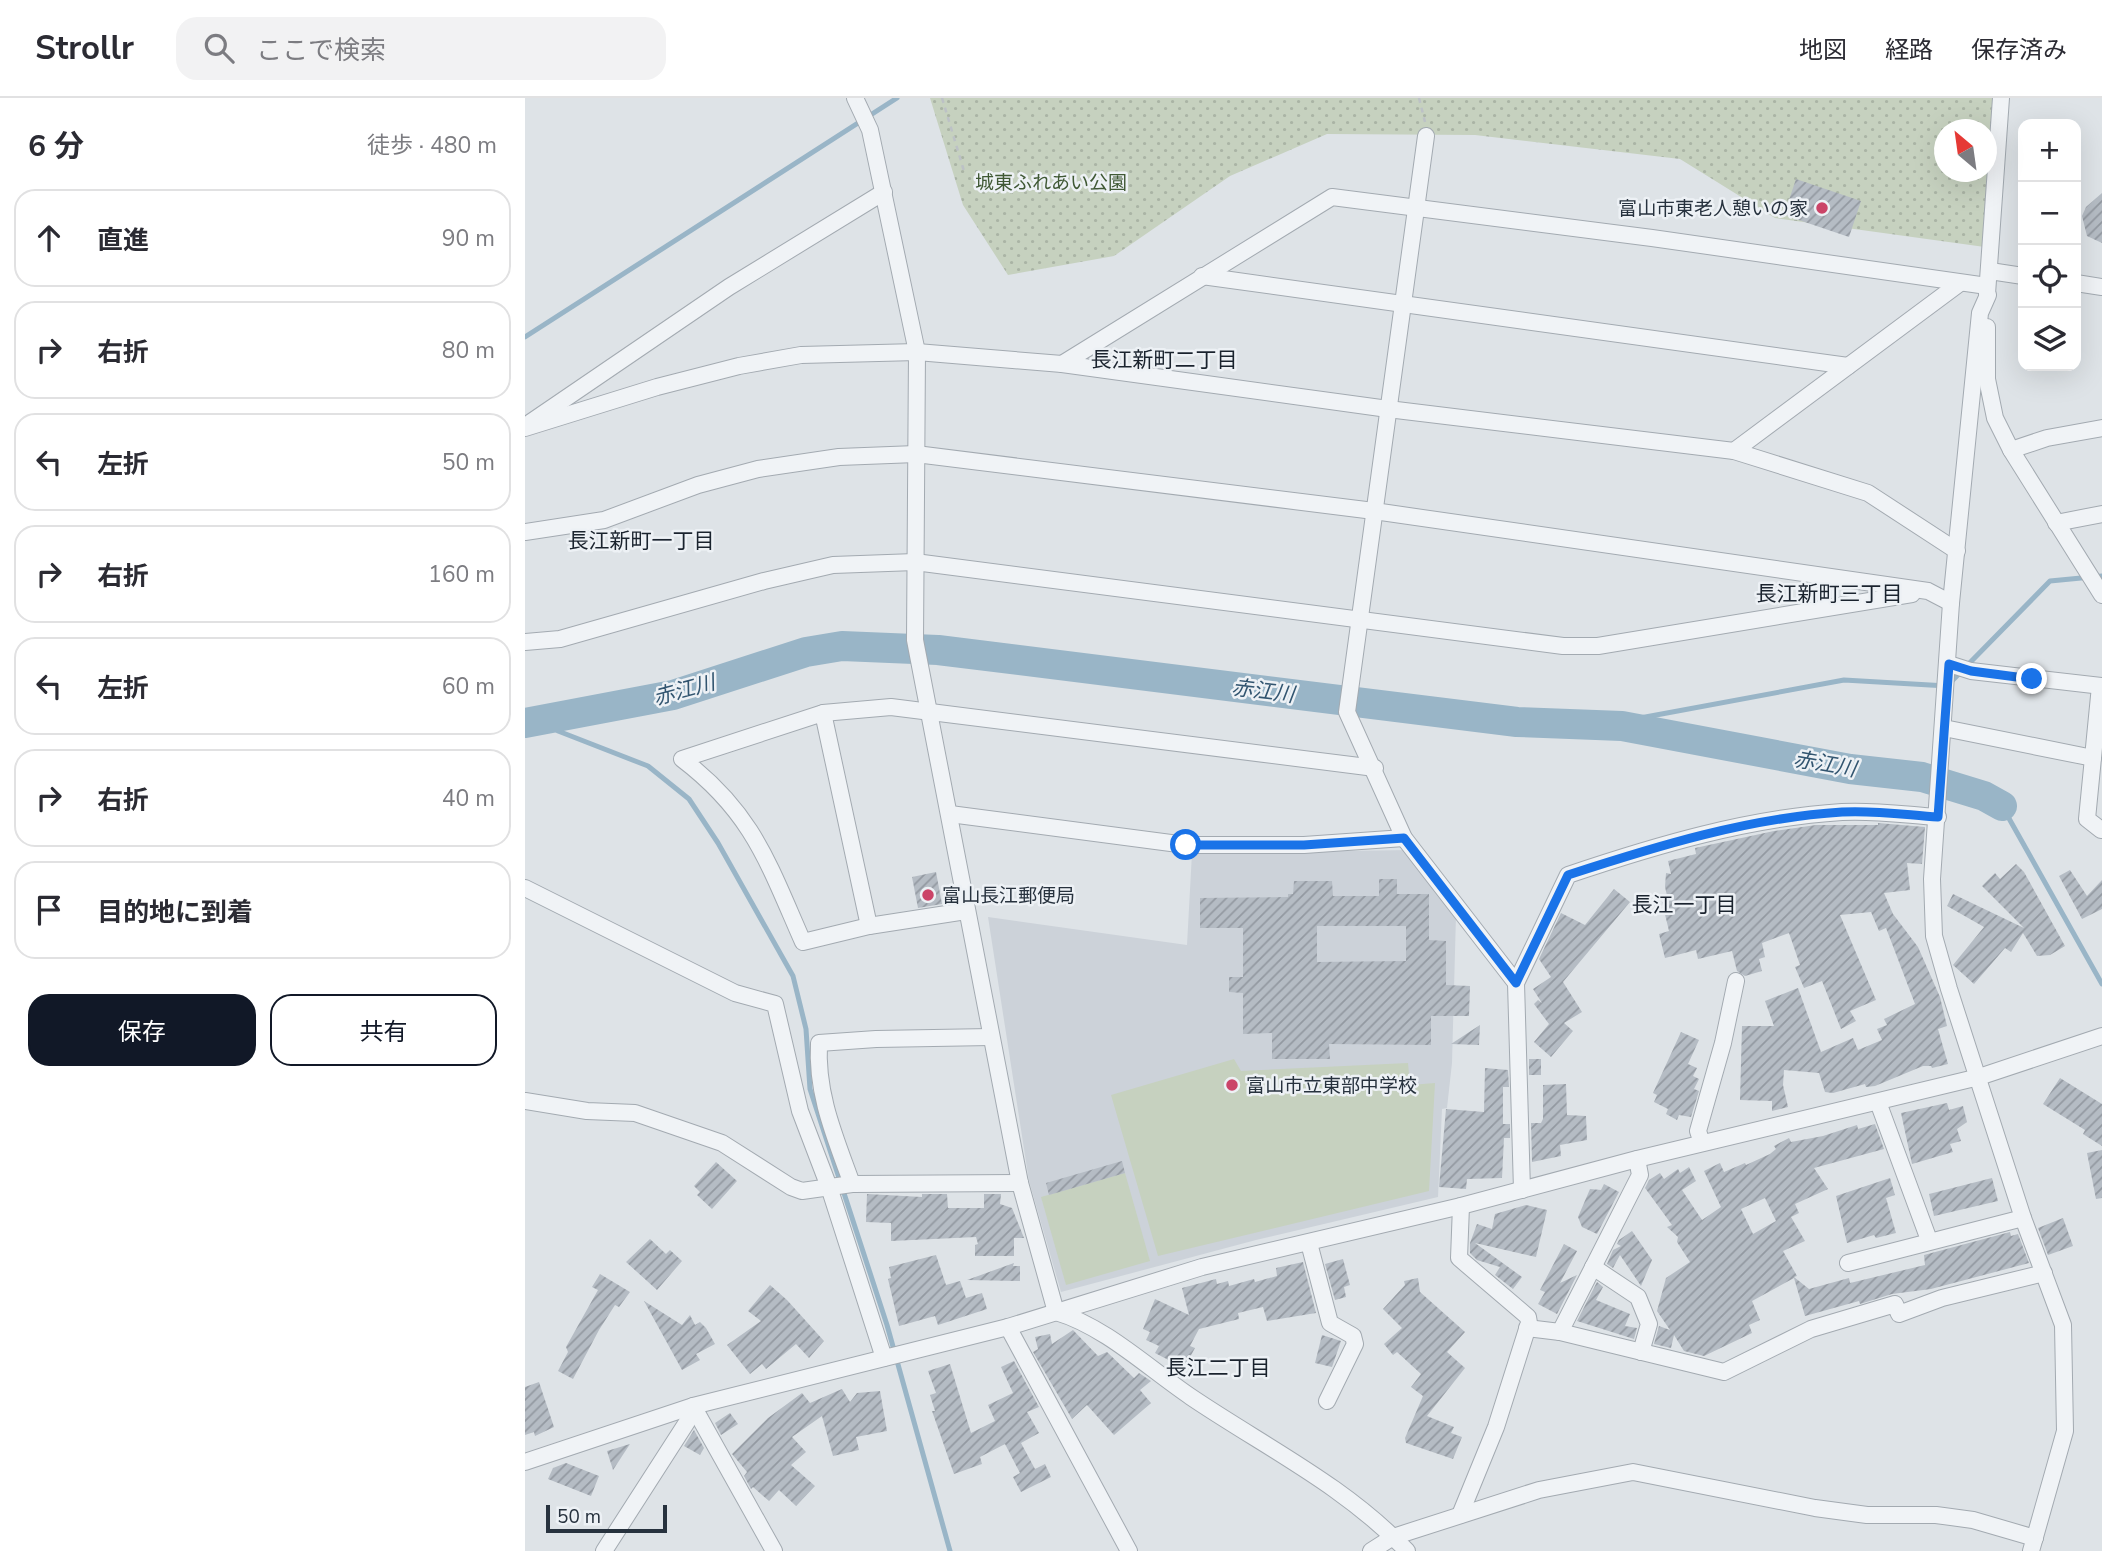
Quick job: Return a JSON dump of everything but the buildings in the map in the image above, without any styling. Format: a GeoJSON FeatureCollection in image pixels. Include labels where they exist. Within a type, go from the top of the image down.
{"type":"FeatureCollection","features":[{"type":"Feature","properties":{"kind":"street"},"geometry":{"type":"LineString","coordinates":[[855,98],[870,130],[917,352],[915,640],[1020,1183],[1056,1312]]}},
{"type":"Feature","properties":{"kind":"street"},"geometry":{"type":"LineString","coordinates":[[2001,98],[1988,284],[1987,379],[1995,418],[2011,450],[2102,595]]}},
{"type":"Feature","properties":{"kind":"street"},"geometry":{"type":"LineString","coordinates":[[1426,136],[1347,712],[1375,768],[1404,838],[1516,983]]}},
{"type":"Feature","properties":{"kind":"street"},"geometry":{"type":"LineString","coordinates":[[525,427],[729,287],[884,192]]}},
{"type":"Feature","properties":{"kind":"street"},"geometry":{"type":"LineString","coordinates":[[1062,364],[1332,197],[1652,238],[1960,283],[1988,284],[2018,277]]}},
{"type":"Feature","properties":{"kind":"street"},"geometry":{"type":"LineString","coordinates":[[1202,276],[1848,366]]}},
{"type":"Feature","properties":{"kind":"street"},"geometry":{"type":"LineString","coordinates":[[1734,451],[1960,283]]}},
{"type":"Feature","properties":{"kind":"street"},"geometry":{"type":"LineString","coordinates":[[1371,1551],[1393,1536],[1539,1490],[1633,1472],[1815,1508],[1867,1515],[1936,1515],[1973,1520],[2033,1544],[2065,1431],[2063,1325],[2023,1219],[1934,936],[1932,879],[1949,664],[1951,603],[1980,313],[1988,284]]}},
{"type":"Feature","properties":{"kind":"street"},"geometry":{"type":"LineString","coordinates":[[2081,284],[2102,287]]}},
{"type":"Feature","properties":{"kind":"street"},"geometry":{"type":"LineString","coordinates":[[525,427],[739,366],[801,355],[917,352],[1062,364],[1388,409],[1734,451],[1868,493],[1957,551]]}},
{"type":"Feature","properties":{"kind":"street"},"geometry":{"type":"LineString","coordinates":[[2011,450],[2047,438],[2102,428]]}},
{"type":"Feature","properties":{"kind":"street"},"geometry":{"type":"LineString","coordinates":[[525,532],[604,520],[698,485],[758,469],[839,457],[916,454],[1374,511],[1928,591],[1951,603]]}},
{"type":"Feature","properties":{"kind":"street"},"geometry":{"type":"LineString","coordinates":[[2056,523],[2102,514]]}},
{"type":"Feature","properties":{"kind":"street"},"geometry":{"type":"LineString","coordinates":[[525,642],[560,639],[764,581],[833,565],[915,562],[1563,646],[1598,646],[1928,591]]}},
{"type":"Feature","properties":{"kind":"street"},"geometry":{"type":"LineString","coordinates":[[1949,664],[1971,671],[2101,686],[2087,819],[2101,830]]}},
{"type":"Feature","properties":{"kind":"street"},"geometry":{"type":"LineString","coordinates":[[966,911],[869,926],[803,942],[764,854],[740,813],[715,784],[682,759],[823,713],[891,707],[1375,768]]}},
{"type":"Feature","properties":{"kind":"street"},"geometry":{"type":"LineString","coordinates":[[823,713],[869,926]]}},
{"type":"Feature","properties":{"kind":"street"},"geometry":{"type":"LineString","coordinates":[[1944,728],[2093,758]]}},
{"type":"Feature","properties":{"kind":"street"},"geometry":{"type":"LineString","coordinates":[[1522,1190],[1516,983],[1568,875],[1674,840],[1749,825],[1844,812],[1938,817]]}},
{"type":"Feature","properties":{"kind":"street"},"geometry":{"type":"LineString","coordinates":[[950,814],[1186,845],[1304,845],[1404,838]]}},
{"type":"Feature","properties":{"kind":"street"},"geometry":{"type":"LineString","coordinates":[[525,888],[736,993],[775,1004],[800,1111],[829,1187],[884,1357]]}},
{"type":"Feature","properties":{"kind":"street"},"geometry":{"type":"LineString","coordinates":[[1702,1143],[1698,1131],[1723,1043],[1736,981]]}},
{"type":"Feature","properties":{"kind":"street"},"geometry":{"type":"LineString","coordinates":[[525,1462],[693,1406],[1008,1327],[1202,1267],[1461,1206],[1637,1159],[1979,1077],[2102,1036]]}},
{"type":"Feature","properties":{"kind":"street"},"geometry":{"type":"LineString","coordinates":[[852,1184],[823,1104],[817,1069],[819,1043],[876,1038],[991,1037]]}},
{"type":"Feature","properties":{"kind":"street"},"geometry":{"type":"LineString","coordinates":[[525,1101],[587,1111],[635,1113],[722,1143],[791,1187],[802,1191],[852,1184],[1020,1183]]}},
{"type":"Feature","properties":{"kind":"street"},"geometry":{"type":"LineString","coordinates":[[1878,1102],[1929,1240]]}},
{"type":"Feature","properties":{"kind":"street"},"geometry":{"type":"LineString","coordinates":[[1560,1332],[1640,1175],[1637,1159]]}},
{"type":"Feature","properties":{"kind":"street"},"geometry":{"type":"LineString","coordinates":[[1460,1515],[1496,1427],[1527,1328],[1528,1317],[1459,1258],[1461,1206]]}},
{"type":"Feature","properties":{"kind":"street"},"geometry":{"type":"LineString","coordinates":[[1848,1263],[1929,1240],[2023,1219]]}},
{"type":"Feature","properties":{"kind":"street"},"geometry":{"type":"LineString","coordinates":[[1309,1243],[1330,1322],[1353,1336],[1355,1345],[1327,1401]]}},
{"type":"Feature","properties":{"kind":"street"},"geometry":{"type":"LineString","coordinates":[[1593,1266],[1639,1297],[1649,1324],[1641,1352]]}},
{"type":"Feature","properties":{"kind":"street"},"geometry":{"type":"LineString","coordinates":[[1527,1328],[1560,1332],[1724,1372],[1811,1329],[1895,1304],[1899,1314],[1943,1298],[2044,1273]]}},
{"type":"Feature","properties":{"kind":"street"},"geometry":{"type":"LineString","coordinates":[[1056,1312],[1080,1320],[1192,1397],[1360,1505],[1407,1551]]}},
{"type":"Feature","properties":{"kind":"street"},"geometry":{"type":"LineString","coordinates":[[1008,1327],[1129,1551]]}},
{"type":"Feature","properties":{"kind":"street"},"geometry":{"type":"LineString","coordinates":[[693,1406],[774,1551]]}},
{"type":"Feature","properties":{"kind":"street"},"geometry":{"type":"LineString","coordinates":[[604,1551],[687,1422]]}},
{"type":"Feature","properties":{"kind":"path"},"geometry":{"type":"LineString","coordinates":[[941,98],[964,171]]}},
{"type":"Feature","properties":{"kind":"path"},"geometry":{"type":"LineString","coordinates":[[1419,98],[1426,136]]}},
{"type":"Feature","properties":{"kind":"shaded area","name":"富山市立東部中学校"},"geometry":{"type":"Polygon","coordinates":[[[1411,850],[1456,915],[1452,1063],[1447,1108],[1442,1109],[1438,1197],[1256,1240],[1061,1292],[1029,1181],[988,917],[1187,945],[1192,853],[1411,850]]]}},
{"type":"Feature","properties":{"kind":"green space","name":"城東ふれあい公園"},"geometry":{"type":"Polygon","coordinates":[[[930,98],[2001,98],[1997,165],[1997,119],[1934,119],[1934,182],[1996,182],[1992,248],[1775,218],[1680,159],[1475,135],[1327,134],[1230,176],[1114,256],[1008,275],[963,205],[930,98]]]}},
{"type":"Feature","properties":{"kind":"green space"},"geometry":{"type":"Polygon","coordinates":[[[1234,1059],[1241,1071],[1408,1063],[1410,1085],[1435,1083],[1429,1191],[1158,1256],[1111,1095],[1234,1059]]]}},
{"type":"Feature","properties":{"kind":"green space"},"geometry":{"type":"Polygon","coordinates":[[[1125,1173],[1150,1261],[1066,1285],[1041,1197],[1125,1173]]]}},
{"type":"Feature","properties":{"kind":"waterway"},"geometry":{"type":"LineString","coordinates":[[525,337],[897,98]]}},
{"type":"Feature","properties":{"kind":"waterway"},"geometry":{"type":"LineString","coordinates":[[1622,726],[1640,718],[1844,680],[1947,686],[2050,581],[2102,576]]}},
{"type":"Feature","properties":{"kind":"waterway","name":"赤江川"},"geometry":{"type":"LineString","coordinates":[[525,723],[673,695],[806,652],[842,646],[938,650],[1517,722],[1622,726],[1850,769],[1922,777],[1984,796],[2002,806]]}},
{"type":"Feature","properties":{"kind":"waterway"},"geometry":{"type":"LineString","coordinates":[[544,722],[558,731],[648,766],[689,799],[718,843],[793,976],[806,1029],[810,1089],[887,1325],[950,1551]]}},
{"type":"Feature","properties":{"kind":"waterway"},"geometry":{"type":"LineString","coordinates":[[2002,806],[2102,984]]}},
{"type":"Feature","properties":{"kind":"place","name":"富山市東老人憩いの家"},"geometry":{"type":"Point","coordinates":[1822,208]}},
{"type":"Feature","properties":{"kind":"place","name":"富山長江郵便局"},"geometry":{"type":"Point","coordinates":[928,895]}},
{"type":"Feature","properties":{"kind":"place","name":"富山市立東部中学校"},"geometry":{"type":"Point","coordinates":[1232,1085]}},
{"type":"Feature","properties":{"kind":"district","name":"長江新町二丁目"},"geometry":{"type":"Point","coordinates":[1164,360]}},
{"type":"Feature","properties":{"kind":"district","name":"長江新町一丁目"},"geometry":{"type":"Point","coordinates":[641,541]}},
{"type":"Feature","properties":{"kind":"district","name":"長江新町三丁目"},"geometry":{"type":"Point","coordinates":[1829,594]}},
{"type":"Feature","properties":{"kind":"district","name":"長江一丁目"},"geometry":{"type":"Point","coordinates":[1684,905]}},
{"type":"Feature","properties":{"kind":"district","name":"長江二丁目"},"geometry":{"type":"Point","coordinates":[1218,1368]}},
{"type":"Feature","properties":{"kind":"route"},"geometry":{"type":"LineString","coordinates":[[1186,845],[1304,845],[1404,838],[1516,983],[1568,875],[1674,840],[1749,825],[1844,812],[1938,817],[1949,664],[1971,671],[2032,679]]}}]}
